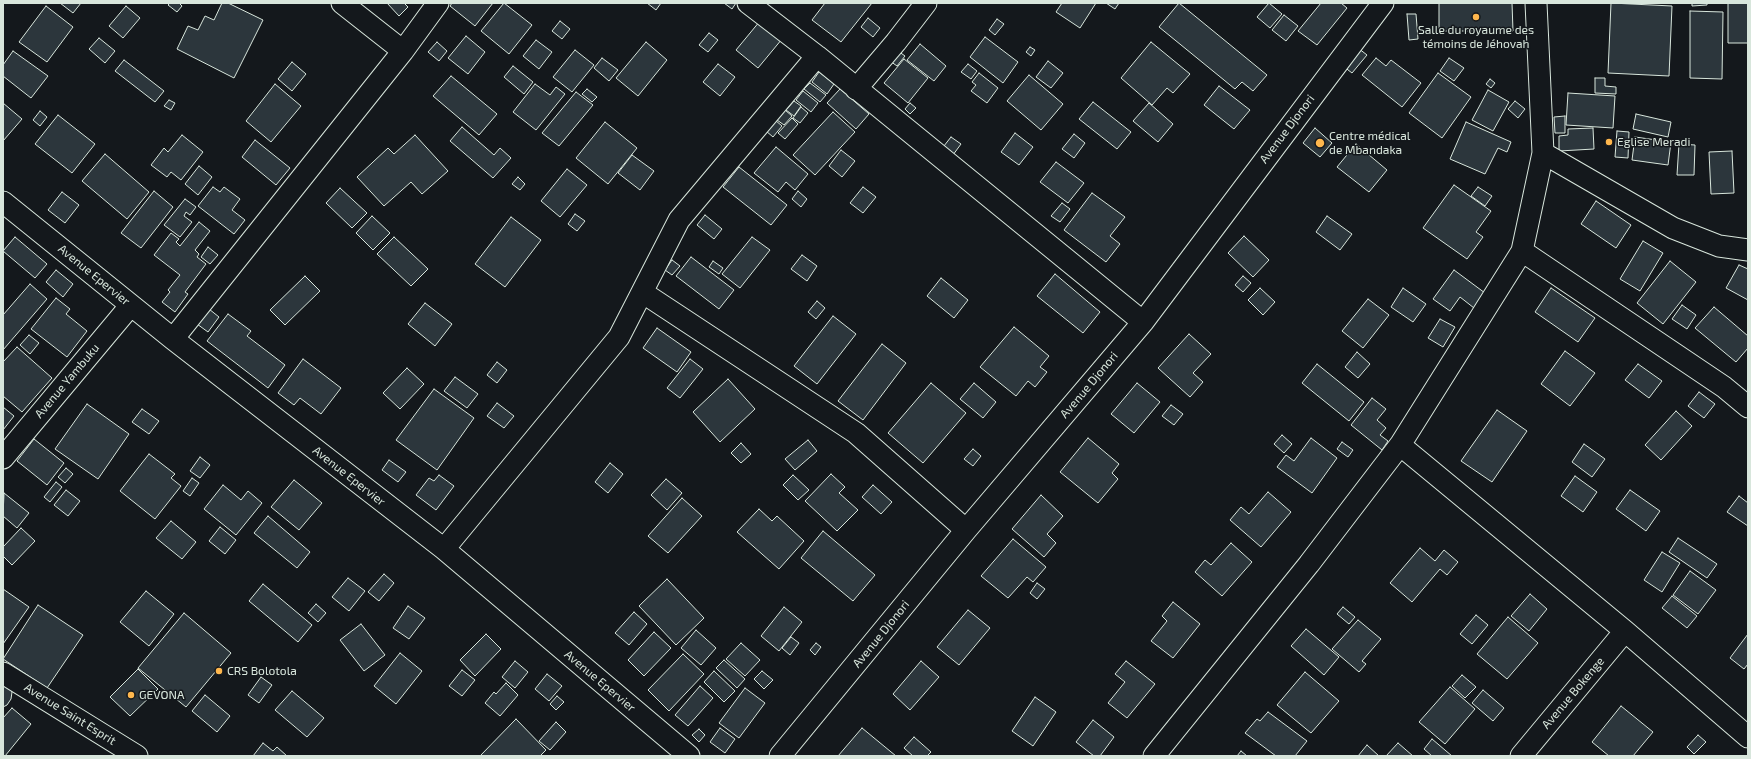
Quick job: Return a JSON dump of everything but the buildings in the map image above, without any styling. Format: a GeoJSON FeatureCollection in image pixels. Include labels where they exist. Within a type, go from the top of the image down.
{"type":"FeatureCollection","features":[{"type":"Feature","properties":{"kind":"street"},"geometry":{"type":"LineString","coordinates":[[342,3],[404,51]]}},
{"type":"Feature","properties":{"kind":"street"},"geometry":{"type":"LineString","coordinates":[[173,339],[404,51],[438,3]]}},
{"type":"Feature","properties":{"kind":"street"},"geometry":{"type":"LineString","coordinates":[[748,3],[817,56],[1142,322]]}},
{"type":"Feature","properties":{"kind":"street"},"geometry":{"type":"LineString","coordinates":[[856,89],[896,42],[926,3]]}},
{"type":"Feature","properties":{"kind":"street","name":"Avenue Djonori"},"geometry":{"type":"LineString","coordinates":[[780,756],[966,530],[1142,322],[1383,3]]}},
{"type":"Feature","properties":{"kind":"street"},"geometry":{"type":"LineString","coordinates":[[1154,756],[1299,577],[1400,445],[1522,251],[1543,153],[1536,3]]}},
{"type":"Feature","properties":{"kind":"street"},"geometry":{"type":"LineString","coordinates":[[444,549],[619,337],[679,220],[817,56]]}},
{"type":"Feature","properties":{"kind":"street"},"geometry":{"type":"LineString","coordinates":[[1543,153],[1673,228],[1719,246],[1748,250]]}},
{"type":"Feature","properties":{"kind":"street","name":"Avenue Epervier"},"geometry":{"type":"LineString","coordinates":[[3,202],[173,339],[444,549],[689,756]]}},
{"type":"Feature","properties":{"kind":"street"},"geometry":{"type":"LineString","coordinates":[[1522,251],[1724,388],[1748,407]]}},
{"type":"Feature","properties":{"kind":"street"},"geometry":{"type":"LineString","coordinates":[[642,292],[856,433],[966,530]]}},
{"type":"Feature","properties":{"kind":"street","name":"Avenue Yambuku"},"geometry":{"type":"LineString","coordinates":[[3,458],[131,305]]}},
{"type":"Feature","properties":{"kind":"street"},"geometry":{"type":"LineString","coordinates":[[1400,445],[1625,631],[1748,737]]}},
{"type":"Feature","properties":{"kind":"street","name":"Avenue Bokenge"},"geometry":{"type":"LineString","coordinates":[[1521,756],[1625,631]]}},
{"type":"Feature","properties":{"kind":"street","name":"Avenue Saint Esprit"},"geometry":{"type":"LineString","coordinates":[[3,673],[137,756]]}},
{"type":"Feature","properties":{"kind":"place","name":"Salle du royaume des témoins de Jéhovah"},"geometry":{"type":"Point","coordinates":[1476,17]}},
{"type":"Feature","properties":{"kind":"place","name":"Eglise Meradi"},"geometry":{"type":"Point","coordinates":[1609,142]}},
{"type":"Feature","properties":{"kind":"place","name":"Centre médical de Mbandaka"},"geometry":{"type":"Point","coordinates":[1320,143]}},
{"type":"Feature","properties":{"kind":"place","name":"CRS Bolotola"},"geometry":{"type":"Point","coordinates":[219,671]}},
{"type":"Feature","properties":{"kind":"place","name":"GEVONA"},"geometry":{"type":"Point","coordinates":[131,695]}}]}
